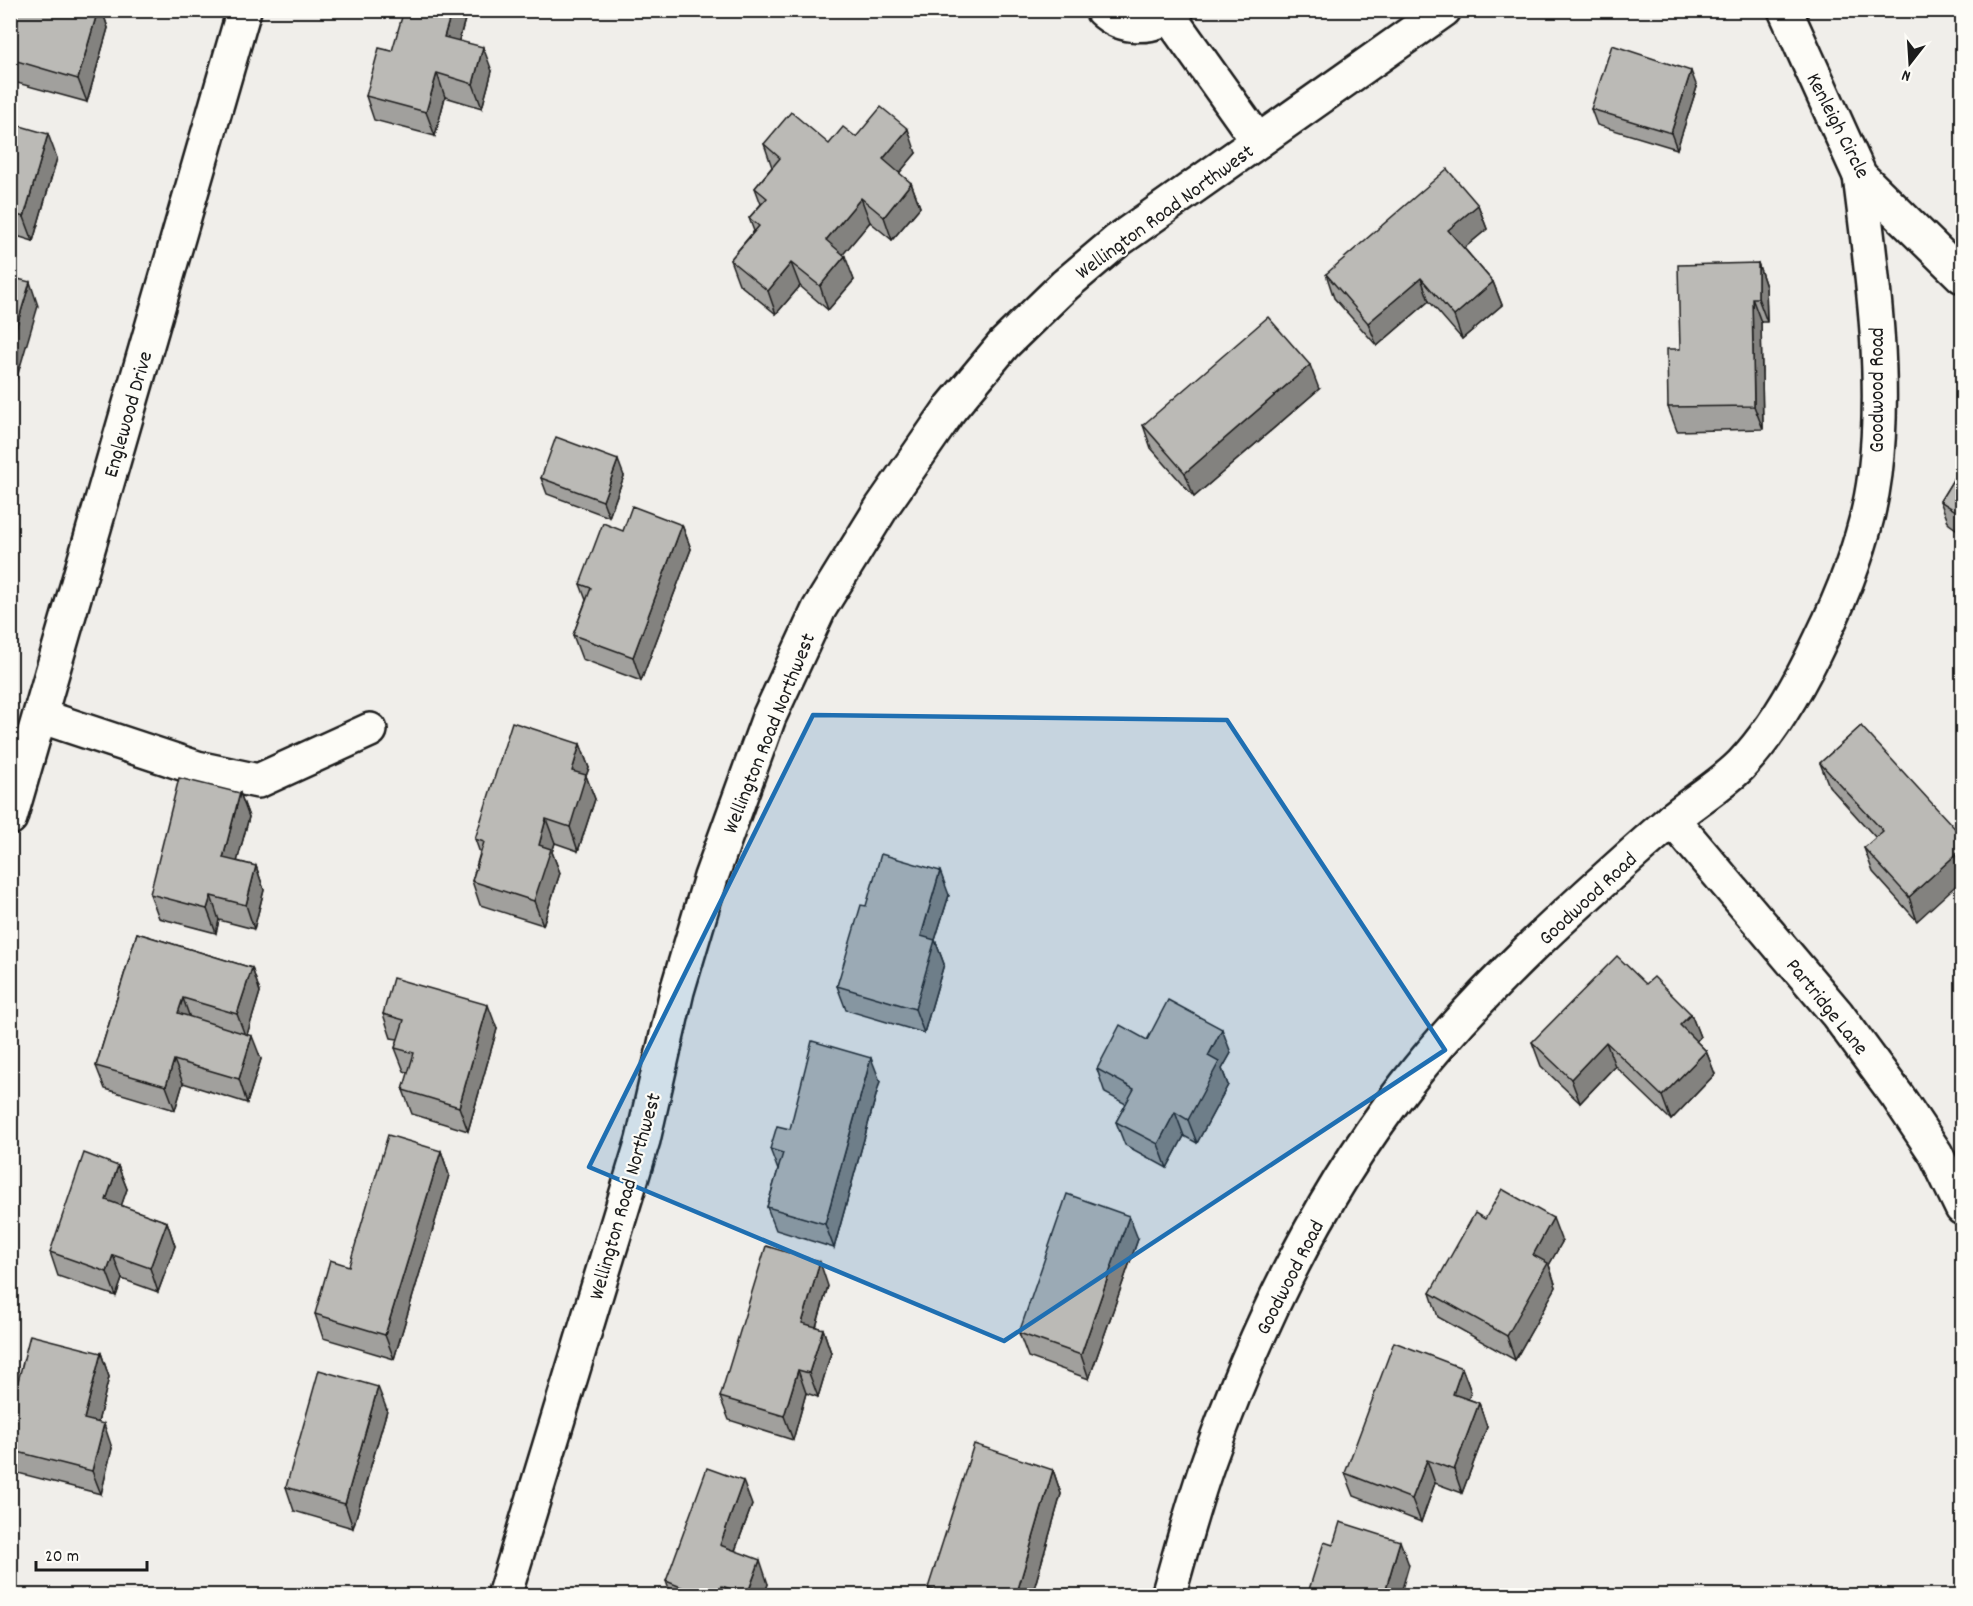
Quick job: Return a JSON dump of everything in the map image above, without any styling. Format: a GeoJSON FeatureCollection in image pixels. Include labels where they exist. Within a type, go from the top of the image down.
{"type":"FeatureCollection","features":[{"type":"Feature","properties":{"kind":"street","name":"Englewood Drive"},"geometry":{"type":"LineString","coordinates":[[10,818],[244,10]]}},
{"type":"Feature","properties":{"kind":"street"},"geometry":{"type":"LineString","coordinates":[[1102,10],[1107,16],[1124,23],[1142,26],[1160,22],[1173,13],[1258,141]]}},
{"type":"Feature","properties":{"kind":"street","name":"Wellington Road Northwest"},"geometry":{"type":"LineString","coordinates":[[504,1596],[643,1140],[677,992],[711,877],[770,717],[819,609],[882,507],[950,409],[1004,344],[1065,285],[1117,241],[1444,10]]}},
{"type":"Feature","properties":{"kind":"street","name":"Kenleigh Circle"},"geometry":{"type":"LineString","coordinates":[[1785,10],[1860,176],[1962,276]]}},
{"type":"Feature","properties":{"kind":"street","name":"Goodwood Road"},"geometry":{"type":"LineString","coordinates":[[1168,1596],[1208,1464],[1244,1368],[1287,1275],[1345,1171],[1404,1088],[1458,1022],[1555,926],[1672,819],[1739,766],[1771,727],[1812,659],[1837,607],[1860,543],[1875,477],[1880,409],[1874,290],[1860,176]]}},
{"type":"Feature","properties":{"kind":"street"},"geometry":{"type":"LineString","coordinates":[[40,716],[197,768],[258,781],[370,730]]}},
{"type":"Feature","properties":{"kind":"street","name":"Partridge Lane"},"geometry":{"type":"LineString","coordinates":[[1672,819],[1837,1014],[1898,1097],[1936,1154],[1962,1208]]}},
{"type":"Feature","properties":{"kind":"highlighted area"},"geometry":{"type":"Polygon","coordinates":[[[813,715],[1227,720],[1445,1050],[1004,1341],[589,1167],[813,715]]]}},
{"type":"Feature","properties":{"kind":"building"},"geometry":{"type":"Polygon","coordinates":[[[12,10],[98,10],[78,79],[10,59],[12,10]]]}},
{"type":"Feature","properties":{"kind":"building"},"geometry":{"type":"Polygon","coordinates":[[[404,10],[452,10],[444,37],[483,47],[473,84],[437,73],[426,112],[366,96],[379,48],[392,51],[404,10]]]}},
{"type":"Feature","properties":{"kind":"building"},"geometry":{"type":"Polygon","coordinates":[[[1612,45],[1691,71],[1671,133],[1591,109],[1612,45]]]}},
{"type":"Feature","properties":{"kind":"building"},"geometry":{"type":"Polygon","coordinates":[[[881,107],[908,129],[883,159],[911,183],[884,217],[861,198],[826,240],[845,256],[820,286],[791,263],[768,291],[730,260],[759,226],[749,218],[767,198],[755,188],[780,158],[764,144],[791,112],[829,144],[843,127],[856,137],[881,107]]]}},
{"type":"Feature","properties":{"kind":"building"},"geometry":{"type":"Polygon","coordinates":[[[10,123],[48,134],[24,217],[10,213],[10,123]]]}},
{"type":"Feature","properties":{"kind":"building"},"geometry":{"type":"Polygon","coordinates":[[[1447,169],[1478,205],[1448,230],[1493,282],[1454,316],[1421,278],[1368,323],[1326,274],[1447,169]]]}},
{"type":"Feature","properties":{"kind":"building"},"geometry":{"type":"Polygon","coordinates":[[[1758,263],[1758,298],[1752,298],[1754,406],[1668,407],[1667,349],[1680,349],[1678,265],[1758,263]]]}},
{"type":"Feature","properties":{"kind":"building"},"geometry":{"type":"Polygon","coordinates":[[[10,277],[30,282],[10,348],[10,277]]]}},
{"type":"Feature","properties":{"kind":"building"},"geometry":{"type":"Polygon","coordinates":[[[1268,317],[1310,365],[1185,473],[1143,425],[1268,317]]]}},
{"type":"Feature","properties":{"kind":"building"},"geometry":{"type":"Polygon","coordinates":[[[556,437],[618,460],[603,501],[541,478],[556,437]]]}},
{"type":"Feature","properties":{"kind":"building"},"geometry":{"type":"Polygon","coordinates":[[[1962,465],[1962,515],[1940,501],[1962,465]]]}},
{"type":"Feature","properties":{"kind":"building"},"geometry":{"type":"Polygon","coordinates":[[[632,506],[682,525],[633,657],[573,635],[591,588],[580,584],[603,523],[623,531],[632,506]]]}},
{"type":"Feature","properties":{"kind":"building"},"geometry":{"type":"Polygon","coordinates":[[[512,722],[580,744],[572,771],[586,775],[570,827],[546,819],[539,845],[551,849],[534,901],[472,881],[484,842],[475,839],[512,722]]]}},
{"type":"Feature","properties":{"kind":"building"},"geometry":{"type":"Polygon","coordinates":[[[1861,726],[1962,836],[1962,849],[1909,897],[1864,848],[1883,831],[1820,763],[1861,726]]]}},
{"type":"Feature","properties":{"kind":"building"},"geometry":{"type":"Polygon","coordinates":[[[179,778],[240,793],[223,858],[256,866],[246,905],[211,896],[207,909],[150,894],[179,778]]]}},
{"type":"Feature","properties":{"kind":"building"},"geometry":{"type":"Polygon","coordinates":[[[881,854],[940,871],[921,936],[935,940],[915,1009],[837,986],[861,905],[866,906],[881,854]]]}},
{"type":"Feature","properties":{"kind":"building"},"geometry":{"type":"Polygon","coordinates":[[[137,933],[252,968],[237,1014],[183,998],[178,1013],[252,1036],[239,1079],[174,1060],[166,1086],[96,1066],[137,933]]]}},
{"type":"Feature","properties":{"kind":"building"},"geometry":{"type":"Polygon","coordinates":[[[1617,956],[1646,984],[1654,977],[1691,1014],[1680,1025],[1706,1051],[1662,1096],[1606,1042],[1571,1079],[1532,1042],[1617,956]]]}},
{"type":"Feature","properties":{"kind":"building"},"geometry":{"type":"Polygon","coordinates":[[[393,978],[488,1005],[459,1107],[403,1090],[414,1053],[395,1048],[404,1020],[383,1014],[393,978]]]}},
{"type":"Feature","properties":{"kind":"building"},"geometry":{"type":"Polygon","coordinates":[[[1168,1000],[1222,1029],[1208,1056],[1219,1062],[1188,1120],[1175,1112],[1158,1144],[1116,1122],[1134,1089],[1097,1069],[1120,1025],[1147,1040],[1168,1000]]]}},
{"type":"Feature","properties":{"kind":"building"},"geometry":{"type":"Polygon","coordinates":[[[812,1041],[871,1058],[825,1224],[767,1207],[783,1153],[770,1149],[777,1126],[790,1129],[812,1041]]]}},
{"type":"Feature","properties":{"kind":"building"},"geometry":{"type":"Polygon","coordinates":[[[388,1135],[441,1151],[385,1335],[315,1314],[330,1260],[349,1266],[388,1135]]]}},
{"type":"Feature","properties":{"kind":"building"},"geometry":{"type":"Polygon","coordinates":[[[84,1153],[118,1166],[106,1200],[167,1222],[150,1268],[113,1255],[107,1272],[50,1252],[84,1153]]]}},
{"type":"Feature","properties":{"kind":"building"},"geometry":{"type":"Polygon","coordinates":[[[1502,1189],[1553,1218],[1533,1255],[1548,1263],[1507,1336],[1430,1293],[1475,1213],[1485,1219],[1502,1189]]]}},
{"type":"Feature","properties":{"kind":"building"},"geometry":{"type":"Polygon","coordinates":[[[1067,1194],[1129,1216],[1081,1355],[1019,1333],[1067,1194]]]}},
{"type":"Feature","properties":{"kind":"building"},"geometry":{"type":"Polygon","coordinates":[[[766,1246],[820,1262],[802,1323],[823,1329],[809,1373],[798,1370],[784,1416],[720,1397],[766,1246]]]}},
{"type":"Feature","properties":{"kind":"building"},"geometry":{"type":"Polygon","coordinates":[[[30,1335],[101,1353],[84,1419],[104,1424],[92,1471],[10,1450],[10,1412],[30,1335]]]}},
{"type":"Feature","properties":{"kind":"building"},"geometry":{"type":"Polygon","coordinates":[[[1394,1342],[1462,1368],[1453,1394],[1479,1403],[1454,1470],[1427,1460],[1412,1499],[1345,1473],[1394,1342]]]}},
{"type":"Feature","properties":{"kind":"building"},"geometry":{"type":"Polygon","coordinates":[[[319,1370],[378,1387],[345,1504],[286,1487],[319,1370]]]}},
{"type":"Feature","properties":{"kind":"building"},"geometry":{"type":"Polygon","coordinates":[[[974,1444],[1053,1470],[1016,1596],[952,1596],[928,1588],[974,1444]]]}},
{"type":"Feature","properties":{"kind":"building"},"geometry":{"type":"Polygon","coordinates":[[[707,1468],[743,1481],[720,1545],[760,1560],[747,1595],[722,1586],[719,1596],[693,1596],[690,1595],[691,1591],[666,1581],[707,1468]]]}},
{"type":"Feature","properties":{"kind":"building"},"geometry":{"type":"Polygon","coordinates":[[[1340,1522],[1400,1541],[1384,1595],[1386,1596],[1307,1596],[1324,1542],[1333,1545],[1340,1522]]]}}]}
